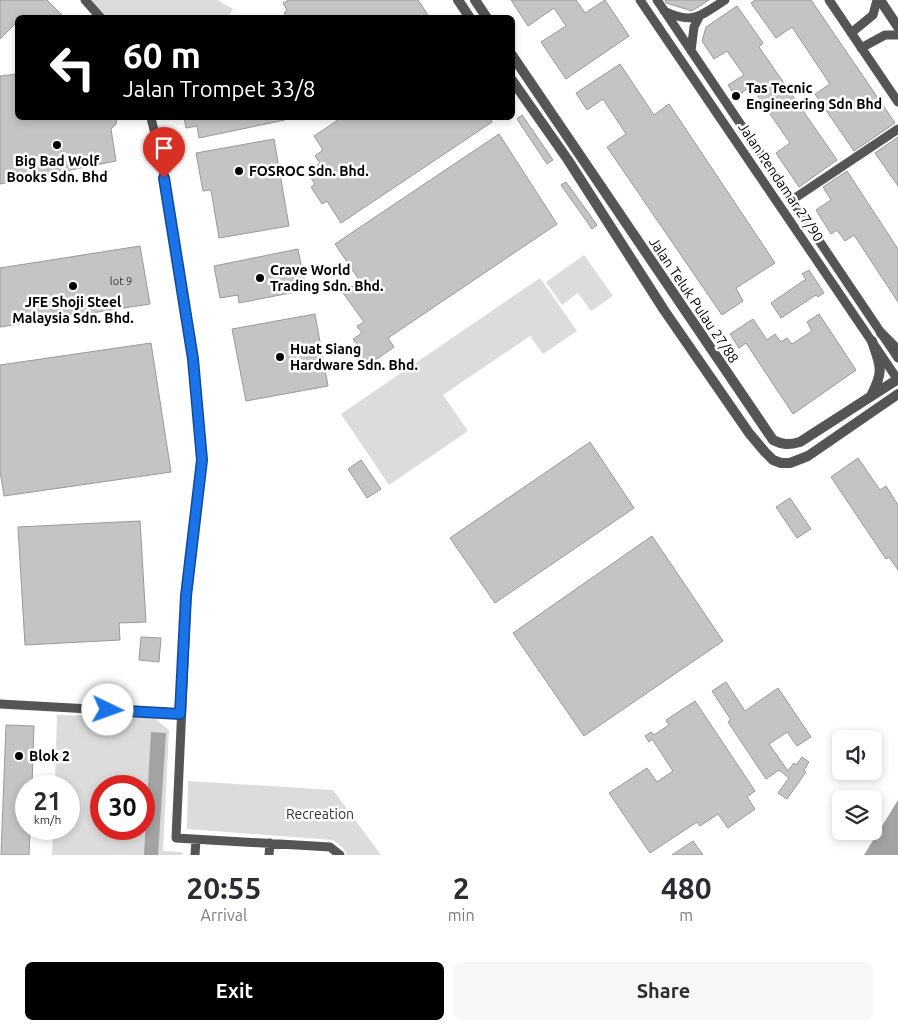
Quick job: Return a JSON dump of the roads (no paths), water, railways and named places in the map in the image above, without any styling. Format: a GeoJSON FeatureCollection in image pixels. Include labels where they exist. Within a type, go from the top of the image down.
{"type":"FeatureCollection","features":[{"type":"Feature","properties":{"kind":"street"},"geometry":{"type":"LineString","coordinates":[[85,0],[98,15]]}},
{"type":"Feature","properties":{"kind":"street"},"geometry":{"type":"LineString","coordinates":[[458,0],[468,15]]}},
{"type":"Feature","properties":{"kind":"street"},"geometry":{"type":"LineString","coordinates":[[475,0],[485,15]]}},
{"type":"Feature","properties":{"kind":"street","name":"Jalan Pendamar 27/90"},"geometry":{"type":"LineString","coordinates":[[640,0],[898,379]]}},
{"type":"Feature","properties":{"kind":"street","name":"Jalan Pendamar 27/90"},"geometry":{"type":"LineString","coordinates":[[657,0],[898,358]]}},
{"type":"Feature","properties":{"kind":"street"},"geometry":{"type":"LineString","coordinates":[[664,11],[679,18],[689,19],[699,17],[724,0]]}},
{"type":"Feature","properties":{"kind":"street"},"geometry":{"type":"LineString","coordinates":[[829,0],[898,102]]}},
{"type":"Feature","properties":{"kind":"street"},"geometry":{"type":"LineString","coordinates":[[851,33],[873,15],[878,0]]}},
{"type":"Feature","properties":{"kind":"street"},"geometry":{"type":"LineString","coordinates":[[878,0],[898,27]]}},
{"type":"Feature","properties":{"kind":"street"},"geometry":{"type":"LineString","coordinates":[[692,52],[694,28],[699,17]]}},
{"type":"Feature","properties":{"kind":"street"},"geometry":{"type":"LineString","coordinates":[[861,48],[885,35],[898,35]]}},
{"type":"Feature","properties":{"kind":"street","name":"Jalan Teluk Pulau 27/88"},"geometry":{"type":"LineString","coordinates":[[515,59],[773,440],[781,444],[791,445],[800,442],[898,379]]}},
{"type":"Feature","properties":{"kind":"street","name":"Jalan Teluk Pulau 27/88"},"geometry":{"type":"LineString","coordinates":[[515,84],[568,160],[664,310],[749,432],[764,452],[773,460],[781,463],[801,460],[898,394]]}},
{"type":"Feature","properties":{"kind":"street"},"geometry":{"type":"LineString","coordinates":[[152,120],[162,162],[193,359],[202,460],[186,596],[176,838],[330,846],[340,855]]}},
{"type":"Feature","properties":{"kind":"street"},"geometry":{"type":"LineString","coordinates":[[792,200],[898,129]]}},
{"type":"Feature","properties":{"kind":"street"},"geometry":{"type":"LineString","coordinates":[[881,333],[898,350]]}},
{"type":"Feature","properties":{"kind":"street"},"geometry":{"type":"LineString","coordinates":[[871,397],[880,376],[878,360],[872,341]]}},
{"type":"Feature","properties":{"kind":"street"},"geometry":{"type":"LineString","coordinates":[[0,704],[180,714]]}},
{"type":"Feature","properties":{"kind":"street"},"geometry":{"type":"LineString","coordinates":[[195,855],[196,840]]}},
{"type":"Feature","properties":{"kind":"street"},"geometry":{"type":"LineString","coordinates":[[269,855],[270,843]]}},
{"type":"Feature","properties":{"kind":"place","name":"Tas Tecnic Engineering Sdn Bhd"},"geometry":{"type":"Point","coordinates":[736,96]}},
{"type":"Feature","properties":{"kind":"place","name":"Big Bad Wolf Books Sdn. Bhd"},"geometry":{"type":"Point","coordinates":[57,145]}},
{"type":"Feature","properties":{"kind":"place","name":"FOSROC Sdn. Bhd."},"geometry":{"type":"Point","coordinates":[239,171]}},
{"type":"Feature","properties":{"kind":"place","name":"Crave World Trading Sdn. Bhd."},"geometry":{"type":"Point","coordinates":[260,278]}},
{"type":"Feature","properties":{"kind":"place","name":"JFE Shoji Steel Malaysia Sdn. Bhd."},"geometry":{"type":"Point","coordinates":[73,286]}},
{"type":"Feature","properties":{"kind":"place","name":"Huat Siang Hardware Sdn. Bhd."},"geometry":{"type":"Point","coordinates":[280,357]}},
{"type":"Feature","properties":{"kind":"place","name":"Blok 2"},"geometry":{"type":"Point","coordinates":[19,756]}},
{"type":"Feature","properties":{"kind":"park label","name":"Recreation"},"geometry":{"type":"Point","coordinates":[320,814]}}]}
